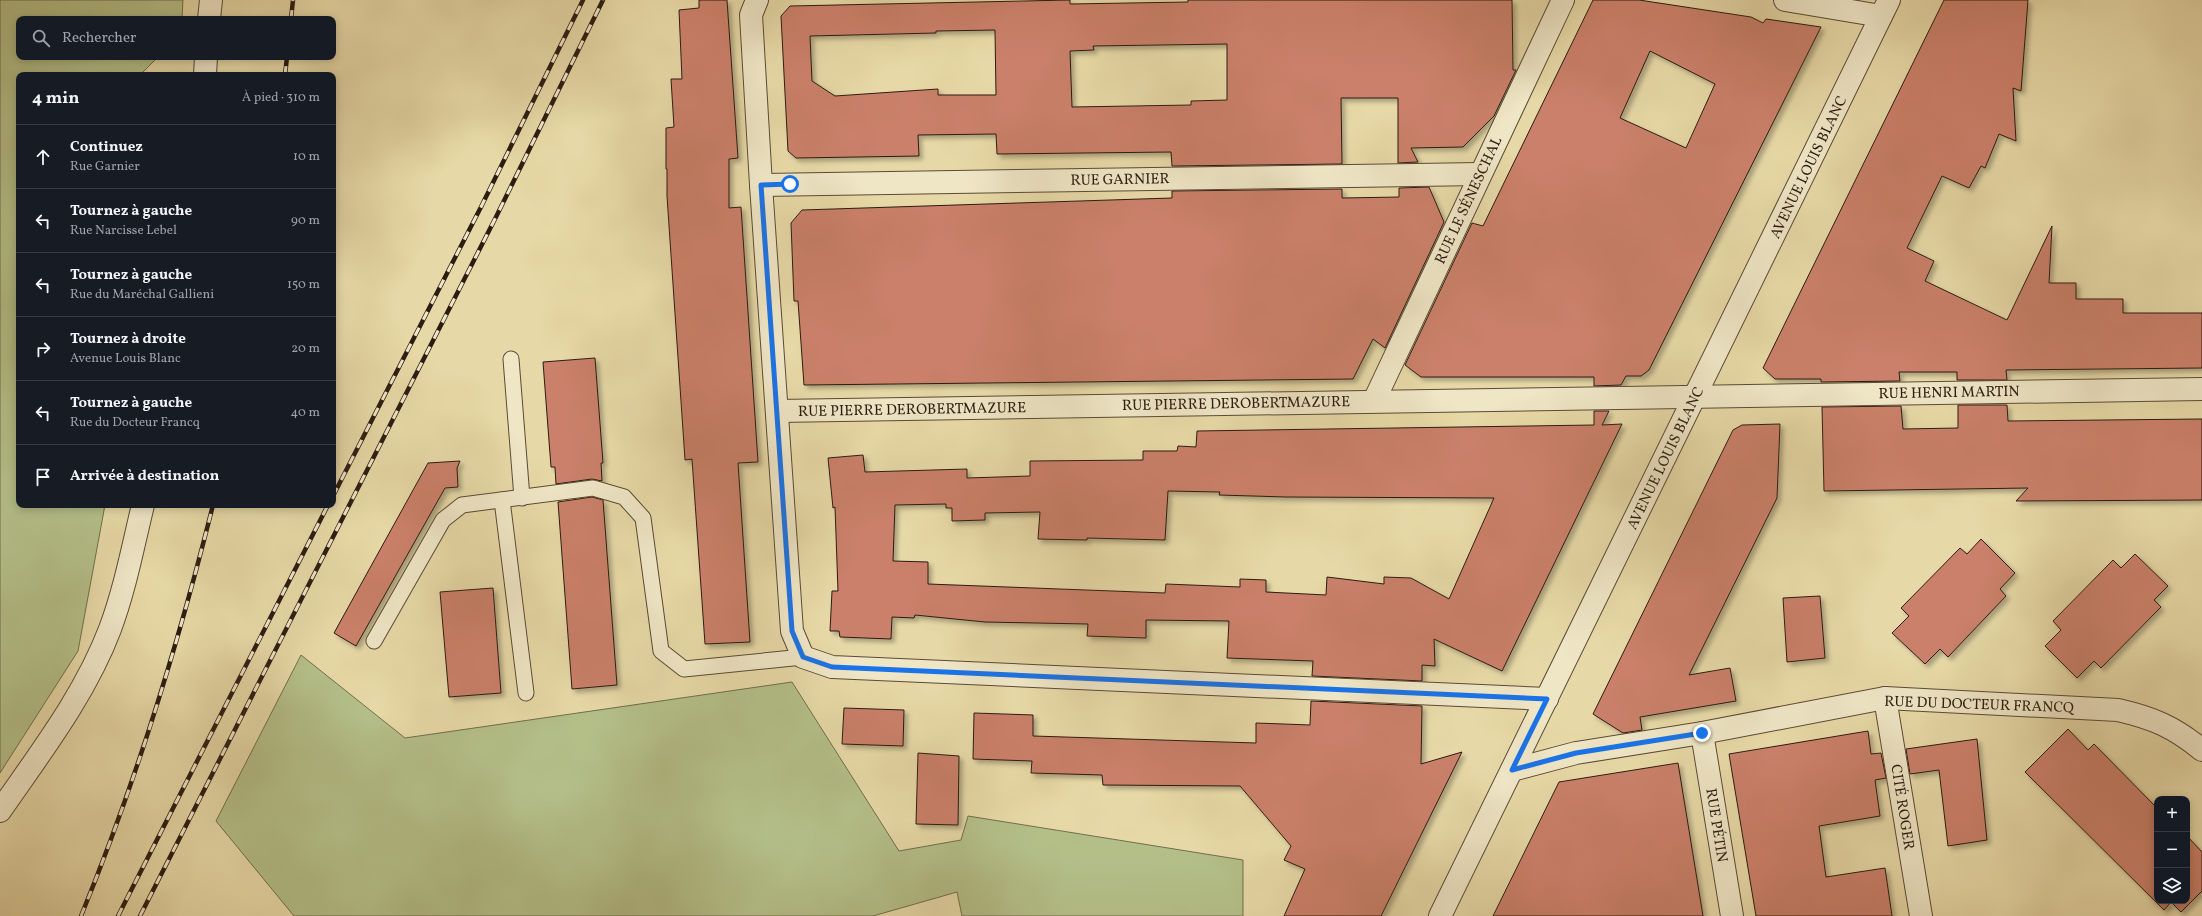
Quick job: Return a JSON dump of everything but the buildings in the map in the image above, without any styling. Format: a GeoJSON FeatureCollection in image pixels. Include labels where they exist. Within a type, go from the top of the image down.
{"type":"FeatureCollection","features":[{"type":"Feature","properties":{"kind":"street"},"geometry":{"type":"LineString","coordinates":[[209,16],[211,0]]}},
{"type":"Feature","properties":{"kind":"street"},"geometry":{"type":"LineString","coordinates":[[757,0],[751,15],[761,185],[792,631],[803,657],[832,667],[1547,699]]}},
{"type":"Feature","properties":{"kind":"street","name":"RUE LE SÉNESCHAL"},"geometry":{"type":"LineString","coordinates":[[1374,401],[1563,0]]}},
{"type":"Feature","properties":{"kind":"street"},"geometry":{"type":"LineString","coordinates":[[1785,0],[1885,8]]}},
{"type":"Feature","properties":{"kind":"street","name":"AVENUE LOUIS BLANC"},"geometry":{"type":"LineString","coordinates":[[1440,916],[1885,8]]}},
{"type":"Feature","properties":{"kind":"street"},"geometry":{"type":"LineString","coordinates":[[205,72],[206,60]]}},
{"type":"Feature","properties":{"kind":"street","name":"RUE GARNIER"},"geometry":{"type":"LineString","coordinates":[[761,185],[1480,174]]}},
{"type":"Feature","properties":{"kind":"street","name":"RUE HENRI MARTIN"},"geometry":{"type":"LineString","coordinates":[[1695,396],[2202,389]]}},
{"type":"Feature","properties":{"kind":"street","name":"RUE PIERRE DEROBERTMAZURE"},"geometry":{"type":"LineString","coordinates":[[777,411],[1695,396]]}},
{"type":"Feature","properties":{"kind":"street"},"geometry":{"type":"LineString","coordinates":[[0,811],[66,715],[98,657],[118,606],[142,508]]}},
{"type":"Feature","properties":{"kind":"street","name":"RUE DU DOCTEUR FRANCQ"},"geometry":{"type":"LineString","coordinates":[[1512,770],[1576,753],[1702,733],[1885,698],[2118,710],[2149,717],[2185,736],[2202,750]]}},
{"type":"Feature","properties":{"kind":"street","name":"CITÉ ROGER"},"geometry":{"type":"LineString","coordinates":[[1885,698],[1921,916]]}},
{"type":"Feature","properties":{"kind":"street","name":"RUE PÉTIN"},"geometry":{"type":"LineString","coordinates":[[1702,733],[1732,916]]}},
{"type":"Feature","properties":{"kind":"lane"},"geometry":{"type":"LineString","coordinates":[[510,359],[522,498]]}},
{"type":"Feature","properties":{"kind":"lane"},"geometry":{"type":"LineString","coordinates":[[374,641],[443,520],[462,505],[593,488],[624,497],[644,518],[661,652],[684,669],[803,657]]}},
{"type":"Feature","properties":{"kind":"lane"},"geometry":{"type":"LineString","coordinates":[[502,500],[526,693]]}},
{"type":"Feature","properties":{"kind":"green space"},"geometry":{"type":"Polygon","coordinates":[[[0,0],[183,0],[182,16],[16,16],[16,60],[155,60],[143,72],[16,72],[16,508],[104,508],[78,651],[0,773],[0,0]]]}},
{"type":"Feature","properties":{"kind":"green space"},"geometry":{"type":"Polygon","coordinates":[[[301,655],[405,738],[792,682],[899,851],[961,840],[968,816],[1243,860],[1243,916],[962,916],[957,892],[873,916],[294,916],[216,821],[301,655]]]}},
{"type":"Feature","properties":{"kind":"railway"},"geometry":{"type":"LineString","coordinates":[[291,16],[293,0]]}},
{"type":"Feature","properties":{"kind":"railway"},"geometry":{"type":"LineString","coordinates":[[336,490],[481,207],[583,0]]}},
{"type":"Feature","properties":{"kind":"railway"},"geometry":{"type":"LineString","coordinates":[[140,916],[496,217],[603,0]]}},
{"type":"Feature","properties":{"kind":"railway"},"geometry":{"type":"LineString","coordinates":[[285,72],[287,60]]}},
{"type":"Feature","properties":{"kind":"railway"},"geometry":{"type":"LineString","coordinates":[[81,916],[138,764],[170,661],[200,557],[212,508]]}},
{"type":"Feature","properties":{"kind":"railway"},"geometry":{"type":"LineString","coordinates":[[118,916],[326,508]]}},
{"type":"Feature","properties":{"kind":"route"},"geometry":{"type":"LineString","coordinates":[[790,184],[761,185],[792,631],[803,657],[832,667],[1547,699],[1512,770],[1576,753],[1702,733]]}}]}
